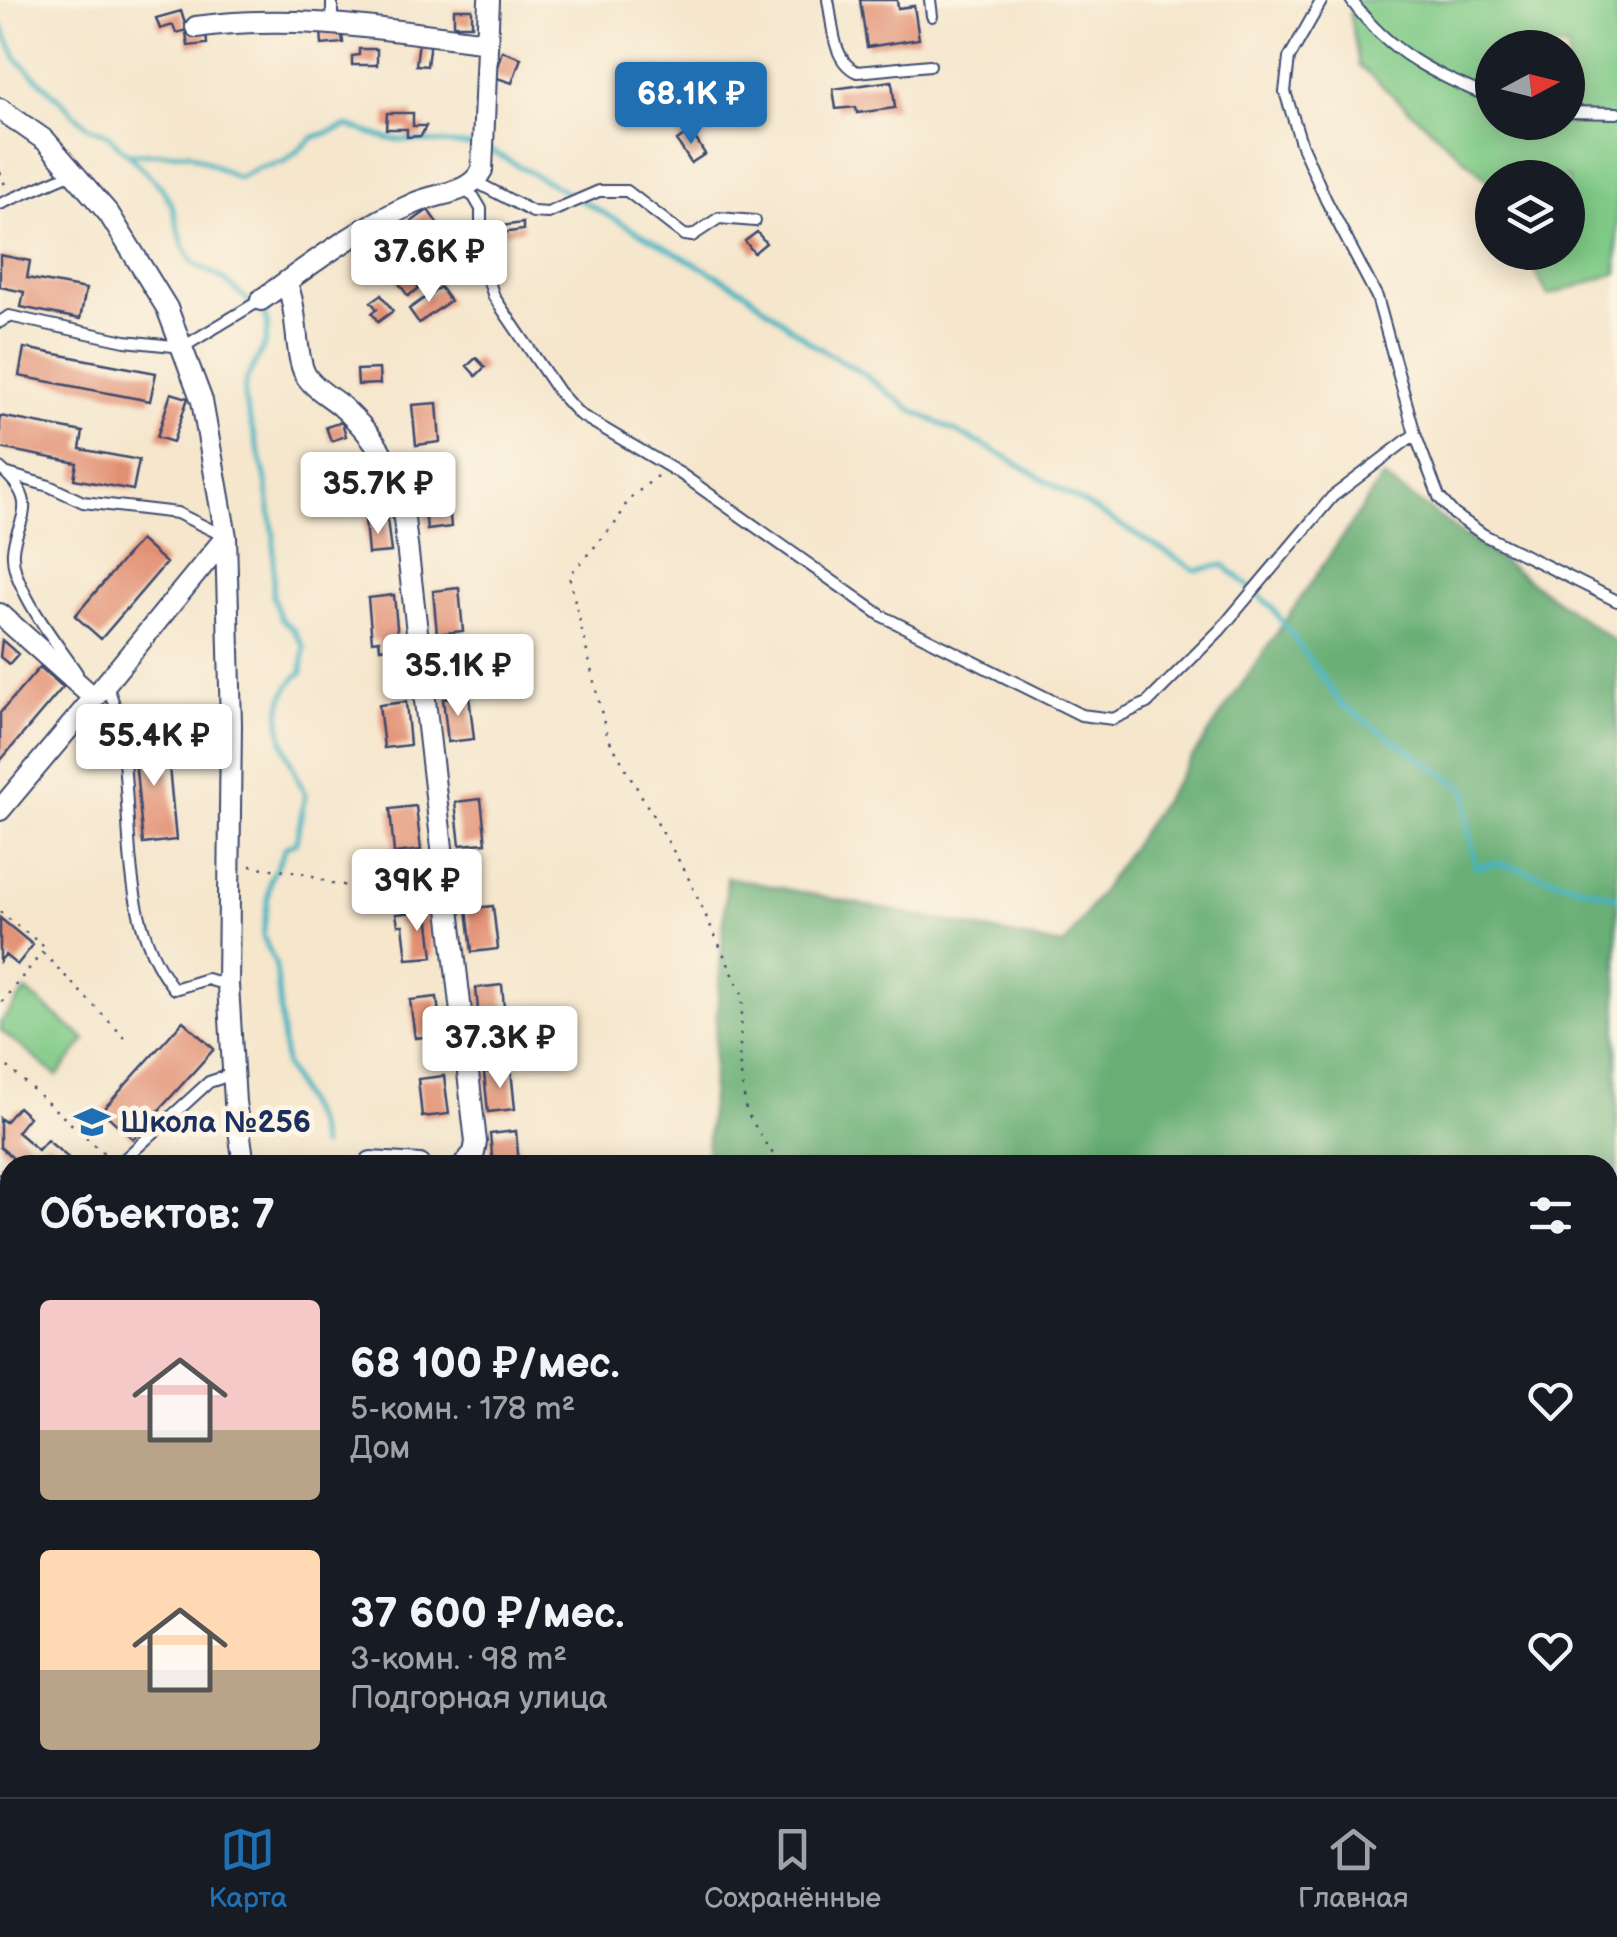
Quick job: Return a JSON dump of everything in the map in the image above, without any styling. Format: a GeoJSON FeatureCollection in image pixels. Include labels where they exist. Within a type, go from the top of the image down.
{"type":"FeatureCollection","features":[{"type":"Feature","properties":{"kind":"street"},"geometry":{"type":"LineString","coordinates":[[253,306],[347,237],[442,192],[470,186],[482,170],[489,0]]}},
{"type":"Feature","properties":{"kind":"street"},"geometry":{"type":"LineString","coordinates":[[196,27],[278,20],[332,22],[487,42]]}},
{"type":"Feature","properties":{"kind":"street"},"geometry":{"type":"LineString","coordinates":[[0,109],[46,141],[109,214],[168,308],[202,402],[226,538],[231,725],[228,985],[242,1155]]}},
{"type":"Feature","properties":{"kind":"street"},"geometry":{"type":"LineString","coordinates":[[286,282],[296,310],[305,374],[362,428],[388,461],[396,480],[404,519],[476,1142],[471,1155]]}},
{"type":"Feature","properties":{"kind":"street"},"geometry":{"type":"LineString","coordinates":[[0,810],[226,538]]}},
{"type":"Feature","properties":{"kind":"street"},"geometry":{"type":"LineString","coordinates":[[1,616],[100,691]]}},
{"type":"Feature","properties":{"kind":"lane"},"geometry":{"type":"LineString","coordinates":[[332,0],[332,22]]}},
{"type":"Feature","properties":{"kind":"lane"},"geometry":{"type":"LineString","coordinates":[[828,0],[840,58],[847,68],[857,72],[930,65]]}},
{"type":"Feature","properties":{"kind":"lane"},"geometry":{"type":"LineString","coordinates":[[930,0],[932,16]]}},
{"type":"Feature","properties":{"kind":"lane"},"geometry":{"type":"LineString","coordinates":[[1322,0],[1289,58],[1285,92],[1302,146],[1376,297],[1415,434],[1439,497],[1454,514],[1527,559],[1617,601]]}},
{"type":"Feature","properties":{"kind":"lane"},"geometry":{"type":"LineString","coordinates":[[1351,0],[1371,28],[1427,71],[1475,91]]}},
{"type":"Feature","properties":{"kind":"lane"},"geometry":{"type":"LineString","coordinates":[[1585,112],[1617,113]]}},
{"type":"Feature","properties":{"kind":"lane"},"geometry":{"type":"LineString","coordinates":[[0,204],[76,172]]}},
{"type":"Feature","properties":{"kind":"lane"},"geometry":{"type":"LineString","coordinates":[[470,186],[481,209],[481,257],[494,297],[558,391],[590,421],[668,466],[882,616],[1073,712],[1101,720],[1126,716],[1147,702],[1220,630],[1332,497],[1415,434]]}},
{"type":"Feature","properties":{"kind":"lane"},"geometry":{"type":"LineString","coordinates":[[470,186],[533,212],[548,213],[599,191],[627,191],[684,235],[692,236],[719,218],[754,221]]}},
{"type":"Feature","properties":{"kind":"lane"},"geometry":{"type":"LineString","coordinates":[[3,317],[183,347],[253,306]]}},
{"type":"Feature","properties":{"kind":"lane"},"geometry":{"type":"LineString","coordinates":[[3,471],[83,502],[177,513],[226,538]]}},
{"type":"Feature","properties":{"kind":"lane"},"geometry":{"type":"LineString","coordinates":[[3,471],[19,486],[24,498],[25,510],[12,558],[17,575],[38,614],[121,720],[134,891],[148,949],[174,989],[206,980],[228,985]]}},
{"type":"Feature","properties":{"kind":"lane"},"geometry":{"type":"LineString","coordinates":[[129,1155],[210,1082],[234,1074]]}},
{"type":"Feature","properties":{"kind":"path"},"geometry":{"type":"LineString","coordinates":[[668,466],[628,500],[618,520],[569,576],[607,736],[686,873],[744,996],[739,1060],[746,1111],[776,1155]]}},
{"type":"Feature","properties":{"kind":"path"},"geometry":{"type":"LineString","coordinates":[[262,866],[308,874],[333,884],[372,888],[446,882]]}},
{"type":"Feature","properties":{"kind":"path"},"geometry":{"type":"LineString","coordinates":[[0,912],[46,948],[0,1004]]}},
{"type":"Feature","properties":{"kind":"path"},"geometry":{"type":"LineString","coordinates":[[42,952],[129,1042]]}},
{"type":"Feature","properties":{"kind":"path"},"geometry":{"type":"LineString","coordinates":[[0,1060],[107,1155]]}},
{"type":"Feature","properties":{"kind":"green space"},"geometry":{"type":"Polygon","coordinates":[[[1351,0],[1617,0],[1617,273],[1548,296],[1534,270],[1585,270],[1585,160],[1475,160],[1475,168],[1359,65],[1351,0]]]}},
{"type":"Feature","properties":{"kind":"green space"},"geometry":{"type":"Polygon","coordinates":[[[1383,477],[1617,643],[1617,1155],[707,1155],[727,877],[1064,946],[1383,477]]]}},
{"type":"Feature","properties":{"kind":"green space"},"geometry":{"type":"Polygon","coordinates":[[[26,991],[86,1040],[57,1076],[0,1030],[0,1023],[26,991]]]}},
{"type":"Feature","properties":{"kind":"building"},"geometry":{"type":"Polygon","coordinates":[[[860,0],[897,0],[898,8],[914,6],[919,39],[867,47],[860,0]]]}},
{"type":"Feature","properties":{"kind":"building"},"geometry":{"type":"Polygon","coordinates":[[[454,9],[472,9],[472,25],[454,25],[454,9]]]}},
{"type":"Feature","properties":{"kind":"building"},"geometry":{"type":"Polygon","coordinates":[[[181,11],[187,30],[176,33],[173,25],[160,29],[156,18],[181,11]]]}},
{"type":"Feature","properties":{"kind":"building"},"geometry":{"type":"Polygon","coordinates":[[[341,26],[343,43],[322,45],[321,29],[341,26]]]}},
{"type":"Feature","properties":{"kind":"building"},"geometry":{"type":"Polygon","coordinates":[[[206,31],[207,44],[188,46],[186,33],[206,31]]]}},
{"type":"Feature","properties":{"kind":"building"},"geometry":{"type":"Polygon","coordinates":[[[419,40],[430,41],[427,66],[416,65],[419,40]]]}},
{"type":"Feature","properties":{"kind":"building"},"geometry":{"type":"Polygon","coordinates":[[[359,49],[377,49],[377,65],[352,65],[352,56],[359,55],[359,49]]]}},
{"type":"Feature","properties":{"kind":"building"},"geometry":{"type":"Polygon","coordinates":[[[502,51],[521,58],[512,83],[494,77],[502,51]]]}},
{"type":"Feature","properties":{"kind":"building"},"geometry":{"type":"Polygon","coordinates":[[[658,67],[667,81],[647,93],[639,79],[658,67]]]}},
{"type":"Feature","properties":{"kind":"building"},"geometry":{"type":"Polygon","coordinates":[[[892,81],[895,108],[857,113],[856,107],[836,109],[833,89],[892,81]]]}},
{"type":"Feature","properties":{"kind":"building"},"geometry":{"type":"Polygon","coordinates":[[[387,113],[413,113],[413,126],[426,126],[421,136],[407,137],[407,129],[386,129],[387,113]]]}},
{"type":"Feature","properties":{"kind":"building"},"geometry":{"type":"Polygon","coordinates":[[[691,131],[705,154],[691,163],[677,141],[691,131]]]}},
{"type":"Feature","properties":{"kind":"building"},"geometry":{"type":"Polygon","coordinates":[[[428,210],[458,253],[415,283],[419,288],[408,296],[381,258],[418,232],[411,222],[428,210]]]}},
{"type":"Feature","properties":{"kind":"building"},"geometry":{"type":"Polygon","coordinates":[[[523,223],[523,230],[495,234],[494,227],[523,223]]]}},
{"type":"Feature","properties":{"kind":"building"},"geometry":{"type":"Polygon","coordinates":[[[757,232],[766,243],[754,253],[745,241],[757,232]]]}},
{"type":"Feature","properties":{"kind":"building"},"geometry":{"type":"Polygon","coordinates":[[[0,255],[30,261],[27,278],[86,289],[80,319],[21,307],[24,292],[0,287],[0,255]]]}},
{"type":"Feature","properties":{"kind":"building"},"geometry":{"type":"Polygon","coordinates":[[[440,287],[450,301],[419,323],[409,309],[440,287]]]}},
{"type":"Feature","properties":{"kind":"building"},"geometry":{"type":"Polygon","coordinates":[[[381,295],[393,311],[378,322],[372,313],[377,309],[371,302],[381,295]]]}},
{"type":"Feature","properties":{"kind":"building"},"geometry":{"type":"Polygon","coordinates":[[[24,348],[156,373],[150,401],[19,376],[24,348]]]}},
{"type":"Feature","properties":{"kind":"building"},"geometry":{"type":"Polygon","coordinates":[[[476,358],[485,367],[476,376],[467,366],[476,358]]]}},
{"type":"Feature","properties":{"kind":"building"},"geometry":{"type":"Polygon","coordinates":[[[379,369],[380,384],[358,385],[357,370],[379,369]]]}},
{"type":"Feature","properties":{"kind":"building"},"geometry":{"type":"Polygon","coordinates":[[[171,393],[188,398],[173,442],[157,437],[171,393]]]}},
{"type":"Feature","properties":{"kind":"building"},"geometry":{"type":"Polygon","coordinates":[[[437,403],[440,442],[416,445],[412,405],[437,403]]]}},
{"type":"Feature","properties":{"kind":"building"},"geometry":{"type":"Polygon","coordinates":[[[0,416],[83,432],[80,449],[139,460],[133,490],[74,479],[77,463],[0,448],[0,416]]]}},
{"type":"Feature","properties":{"kind":"building"},"geometry":{"type":"Polygon","coordinates":[[[342,422],[346,436],[331,441],[326,427],[342,422]]]}},
{"type":"Feature","properties":{"kind":"building"},"geometry":{"type":"Polygon","coordinates":[[[447,483],[451,527],[427,530],[423,485],[447,483]]]}},
{"type":"Feature","properties":{"kind":"building"},"geometry":{"type":"Polygon","coordinates":[[[387,519],[391,552],[368,554],[365,521],[387,519]]]}},
{"type":"Feature","properties":{"kind":"building"},"geometry":{"type":"Polygon","coordinates":[[[140,540],[166,563],[101,639],[75,616],[140,540]]]}},
{"type":"Feature","properties":{"kind":"building"},"geometry":{"type":"Polygon","coordinates":[[[459,588],[463,631],[437,634],[433,591],[459,588]]]}},
{"type":"Feature","properties":{"kind":"building"},"geometry":{"type":"Polygon","coordinates":[[[394,595],[396,646],[380,648],[379,640],[372,641],[368,598],[394,595]]]}},
{"type":"Feature","properties":{"kind":"building"},"geometry":{"type":"Polygon","coordinates":[[[2,640],[18,654],[9,664],[0,657],[2,640]]]}},
{"type":"Feature","properties":{"kind":"building"},"geometry":{"type":"Polygon","coordinates":[[[40,667],[63,687],[0,761],[0,713],[40,667]]]}},
{"type":"Feature","properties":{"kind":"building"},"geometry":{"type":"Polygon","coordinates":[[[469,696],[474,739],[448,742],[443,699],[469,696]]]}},
{"type":"Feature","properties":{"kind":"building"},"geometry":{"type":"Polygon","coordinates":[[[406,702],[410,745],[384,748],[379,705],[406,702]]]}},
{"type":"Feature","properties":{"kind":"building"},"geometry":{"type":"Polygon","coordinates":[[[166,735],[176,840],[143,844],[133,738],[166,735]]]}},
{"type":"Feature","properties":{"kind":"building"},"geometry":{"type":"Polygon","coordinates":[[[481,799],[486,843],[460,845],[455,802],[481,799]]]}},
{"type":"Feature","properties":{"kind":"building"},"geometry":{"type":"Polygon","coordinates":[[[416,806],[421,850],[394,853],[390,809],[416,806]]]}},
{"type":"Feature","properties":{"kind":"building"},"geometry":{"type":"Polygon","coordinates":[[[493,906],[498,949],[472,952],[467,909],[493,906]]]}},
{"type":"Feature","properties":{"kind":"building"},"geometry":{"type":"Polygon","coordinates":[[[425,911],[433,957],[407,959],[403,925],[398,925],[396,914],[425,911]]]}},
{"type":"Feature","properties":{"kind":"building"},"geometry":{"type":"Polygon","coordinates":[[[0,918],[33,945],[17,965],[5,955],[0,961],[0,918]]]}},
{"type":"Feature","properties":{"kind":"building"},"geometry":{"type":"Polygon","coordinates":[[[502,985],[506,1029],[480,1031],[476,988],[502,985]]]}},
{"type":"Feature","properties":{"kind":"building"},"geometry":{"type":"Polygon","coordinates":[[[437,997],[441,1035],[415,1038],[410,1000],[437,997]]]}},
{"type":"Feature","properties":{"kind":"building"},"geometry":{"type":"Polygon","coordinates":[[[183,1021],[214,1049],[133,1139],[102,1111],[183,1021]]]}},
{"type":"Feature","properties":{"kind":"building"},"geometry":{"type":"Polygon","coordinates":[[[511,1070],[515,1109],[488,1112],[484,1073],[511,1070]]]}},
{"type":"Feature","properties":{"kind":"building"},"geometry":{"type":"Polygon","coordinates":[[[444,1076],[449,1114],[422,1117],[418,1079],[444,1076]]]}},
{"type":"Feature","properties":{"kind":"building"},"geometry":{"type":"Polygon","coordinates":[[[18,1107],[29,1117],[17,1132],[38,1150],[47,1140],[65,1155],[9,1155],[0,1147],[0,1118],[5,1122],[18,1107]]]}},
{"type":"Feature","properties":{"kind":"building"},"geometry":{"type":"Polygon","coordinates":[[[516,1131],[518,1155],[492,1155],[490,1134],[516,1131]]]}},
{"type":"Feature","properties":{"kind":"waterway"},"geometry":{"type":"LineString","coordinates":[[0,23],[17,59],[87,126],[107,134],[162,188],[193,263],[223,279],[265,315],[265,344],[245,383],[244,399],[265,475],[274,537],[273,596],[281,619],[304,647],[302,672],[289,686],[280,715],[281,731],[305,795],[296,842],[286,847],[270,880],[263,936],[276,966],[285,1065],[315,1123],[321,1146]]}},
{"type":"Feature","properties":{"kind":"waterway"},"geometry":{"type":"LineString","coordinates":[[128,154],[189,153],[238,178],[260,167],[284,162],[314,137],[348,126],[389,139],[478,146]]}},
{"type":"Feature","properties":{"kind":"waterway"},"geometry":{"type":"LineString","coordinates":[[488,149],[743,290],[812,344],[862,373],[912,410],[999,453],[1196,570],[1224,565],[1271,606],[1341,704],[1467,790],[1468,826],[1476,867],[1498,863],[1617,897]]}},
{"type":"Feature","properties":{"kind":"place","name":"Школа №256"},"geometry":{"type":"Point","coordinates":[92,1122]}}]}
